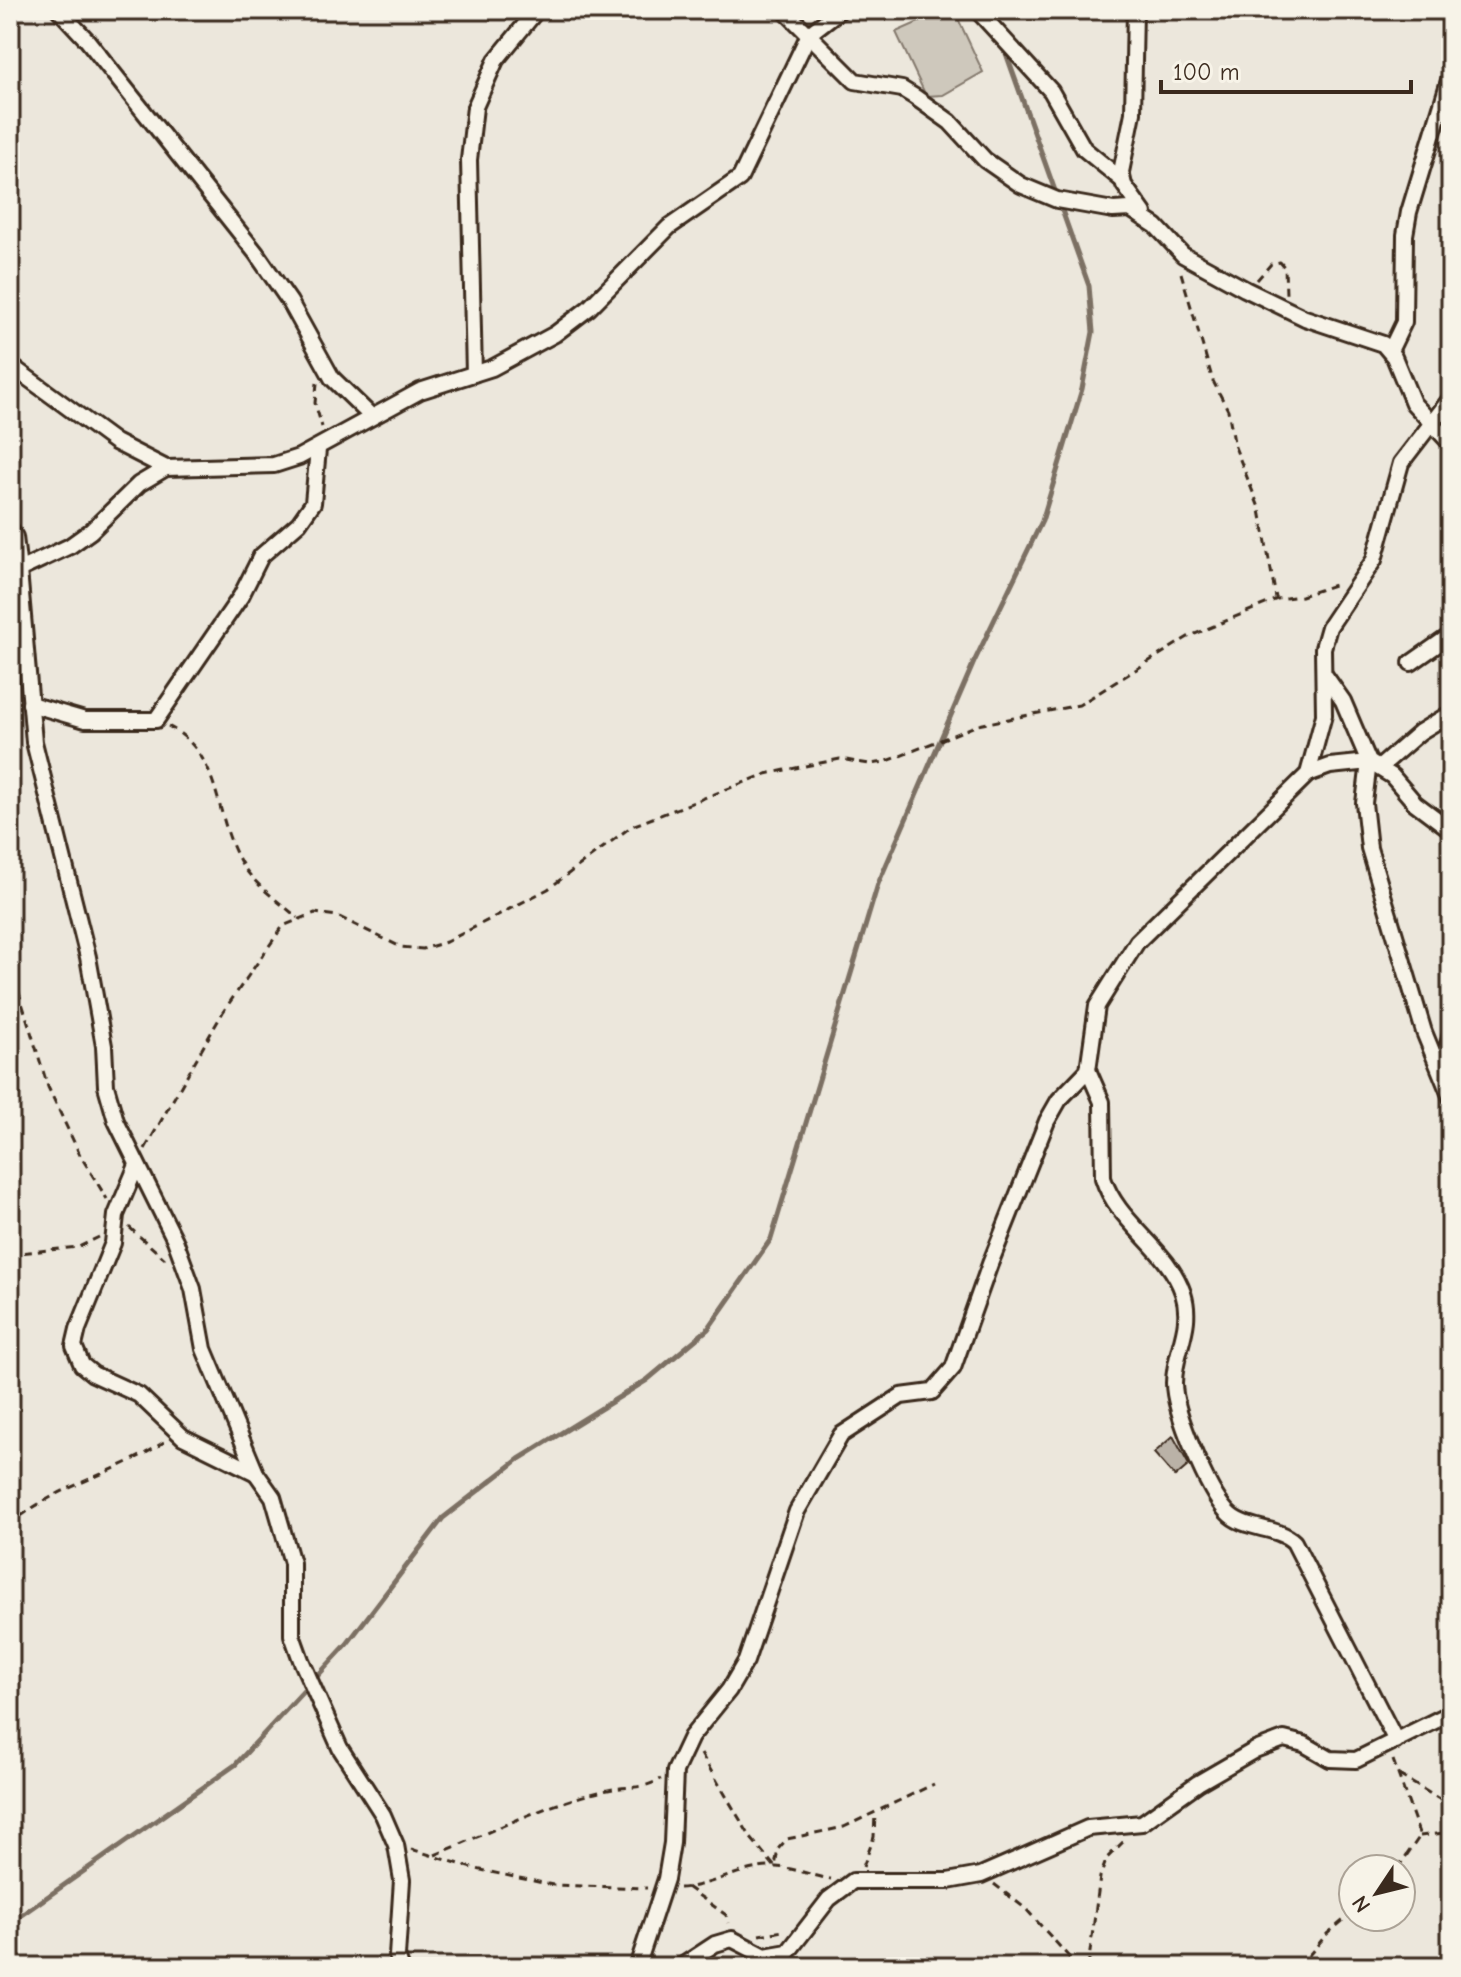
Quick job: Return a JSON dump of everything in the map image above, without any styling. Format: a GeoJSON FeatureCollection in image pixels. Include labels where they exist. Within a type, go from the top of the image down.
{"type":"FeatureCollection","features":[{"type":"Feature","properties":{"kind":"street"},"geometry":{"type":"LineString","coordinates":[[59,10],[87,40],[256,253],[345,394],[371,416]]}},
{"type":"Feature","properties":{"kind":"street"},"geometry":{"type":"LineString","coordinates":[[474,374],[469,160],[475,107],[496,60],[537,10]]}},
{"type":"Feature","properties":{"kind":"street"},"geometry":{"type":"LineString","coordinates":[[784,10],[855,81],[902,89],[915,97],[950,122],[985,160],[1021,185],[1057,200],[1113,210],[1130,209],[1156,226]]}},
{"type":"Feature","properties":{"kind":"street"},"geometry":{"type":"LineString","coordinates":[[10,365],[115,442],[166,468],[274,465],[318,449],[371,416],[420,391],[474,374],[555,334],[589,308],[669,227],[740,178],[809,34],[840,10]]}},
{"type":"Feature","properties":{"kind":"street"},"geometry":{"type":"LineString","coordinates":[[977,10],[1051,91],[1084,149],[1122,180],[1136,204],[1172,246],[1245,289],[1290,310],[1331,328],[1383,344],[1390,351],[1413,403],[1451,444]]}},
{"type":"Feature","properties":{"kind":"street"},"geometry":{"type":"LineString","coordinates":[[1122,180],[1133,113],[1135,10]]}},
{"type":"Feature","properties":{"kind":"street"},"geometry":{"type":"LineString","coordinates":[[1390,351],[1404,322],[1405,235],[1409,212],[1451,74]]}},
{"type":"Feature","properties":{"kind":"street"},"geometry":{"type":"LineString","coordinates":[[1308,774],[1324,715],[1323,648],[1329,627],[1374,560],[1401,463],[1451,398]]}},
{"type":"Feature","properties":{"kind":"street"},"geometry":{"type":"LineString","coordinates":[[30,704],[85,720],[156,720],[241,596],[261,556],[299,523],[313,503],[318,449]]}},
{"type":"Feature","properties":{"kind":"street"},"geometry":{"type":"LineString","coordinates":[[19,570],[91,531],[139,484],[166,468]]}},
{"type":"Feature","properties":{"kind":"street"},"geometry":{"type":"LineString","coordinates":[[10,528],[15,537],[19,570],[30,704],[51,819],[88,957],[104,1046],[106,1086],[116,1121],[175,1240],[193,1289],[204,1349],[256,1473],[273,1497],[292,1563],[292,1635],[340,1748],[383,1815],[396,1845],[402,1880],[397,1956],[401,1967]]}},
{"type":"Feature","properties":{"kind":"street"},"geometry":{"type":"LineString","coordinates":[[1411,663],[1451,635]]}},
{"type":"Feature","properties":{"kind":"street"},"geometry":{"type":"LineString","coordinates":[[1324,674],[1343,701],[1374,765]]}},
{"type":"Feature","properties":{"kind":"street"},"geometry":{"type":"LineString","coordinates":[[1451,713],[1374,765],[1364,803],[1369,848],[1424,1032],[1442,1069],[1451,1098]]}},
{"type":"Feature","properties":{"kind":"street"},"geometry":{"type":"LineString","coordinates":[[1396,1741],[1294,1542],[1229,1515],[1186,1433],[1176,1406],[1174,1380],[1189,1319],[1183,1293],[1173,1272],[1144,1240],[1106,1188],[1103,1178],[1102,1102],[1088,1070],[1097,1006],[1137,942],[1308,774],[1338,764],[1374,765],[1392,776],[1415,803],[1451,830]]}},
{"type":"Feature","properties":{"kind":"street"},"geometry":{"type":"LineString","coordinates":[[1442,1069],[1451,1034]]}},
{"type":"Feature","properties":{"kind":"street"},"geometry":{"type":"LineString","coordinates":[[637,1967],[663,1888],[672,1843],[675,1771],[691,1737],[729,1690],[746,1661],[797,1511],[841,1435],[901,1396],[932,1392],[953,1368],[990,1264],[1047,1121],[1059,1100],[1088,1070]]}},
{"type":"Feature","properties":{"kind":"street"},"geometry":{"type":"LineString","coordinates":[[137,1165],[116,1215],[113,1243],[74,1346],[82,1365],[93,1374],[139,1395],[178,1433],[256,1473]]}},
{"type":"Feature","properties":{"kind":"street"},"geometry":{"type":"LineString","coordinates":[[680,1967],[715,1944],[732,1939],[765,1956],[788,1952],[829,1899],[853,1881],[948,1881],[981,1875],[1088,1828],[1142,1823],[1198,1783],[1255,1750],[1284,1739],[1304,1744],[1330,1759],[1356,1760],[1451,1713]]}},
{"type":"Feature","properties":{"kind":"path"},"geometry":{"type":"LineString","coordinates":[[1172,246],[1213,381],[1228,410],[1235,447],[1260,510],[1277,599]]}},
{"type":"Feature","properties":{"kind":"path"},"geometry":{"type":"LineString","coordinates":[[1245,289],[1271,264],[1280,262],[1285,268],[1290,310]]}},
{"type":"Feature","properties":{"kind":"path"},"geometry":{"type":"LineString","coordinates":[[318,449],[322,429],[315,394],[322,360]]}},
{"type":"Feature","properties":{"kind":"path"},"geometry":{"type":"LineString","coordinates":[[137,1165],[223,1012],[283,926],[298,918],[315,913],[337,916],[401,947],[423,949],[446,942],[548,889],[632,826],[766,774],[840,759],[869,764],[885,762],[978,725],[1079,705],[1188,637],[1277,599],[1301,596],[1338,584]]}},
{"type":"Feature","properties":{"kind":"path"},"geometry":{"type":"LineString","coordinates":[[156,720],[184,734],[198,747],[212,778],[240,861],[262,887],[298,918]]}},
{"type":"Feature","properties":{"kind":"path"},"geometry":{"type":"LineString","coordinates":[[10,964],[48,1087],[80,1155],[116,1215],[174,1269]]}},
{"type":"Feature","properties":{"kind":"path"},"geometry":{"type":"LineString","coordinates":[[10,1254],[79,1247],[104,1235],[116,1215]]}},
{"type":"Feature","properties":{"kind":"path"},"geometry":{"type":"LineString","coordinates":[[10,1525],[55,1493],[139,1459],[178,1433]]}},
{"type":"Feature","properties":{"kind":"path"},"geometry":{"type":"LineString","coordinates":[[691,1737],[751,1838],[775,1867]]}},
{"type":"Feature","properties":{"kind":"path"},"geometry":{"type":"LineString","coordinates":[[1396,1741],[1391,1749],[1420,1836]]}},
{"type":"Feature","properties":{"kind":"path"},"geometry":{"type":"LineString","coordinates":[[433,1856],[530,1816],[610,1789],[643,1789],[675,1771]]}},
{"type":"Feature","properties":{"kind":"path"},"geometry":{"type":"LineString","coordinates":[[1398,1775],[1451,1806]]}},
{"type":"Feature","properties":{"kind":"path"},"geometry":{"type":"LineString","coordinates":[[775,1867],[778,1849],[787,1839],[844,1827],[934,1784]]}},
{"type":"Feature","properties":{"kind":"path"},"geometry":{"type":"LineString","coordinates":[[396,1845],[553,1885],[687,1887],[775,1867],[853,1881],[867,1861],[874,1837],[875,1813]]}},
{"type":"Feature","properties":{"kind":"path"},"geometry":{"type":"LineString","coordinates":[[1088,1967],[1094,1944],[1100,1877],[1107,1858],[1142,1823]]}},
{"type":"Feature","properties":{"kind":"path"},"geometry":{"type":"LineString","coordinates":[[1408,1853],[1420,1836],[1451,1832]]}},
{"type":"Feature","properties":{"kind":"path"},"geometry":{"type":"LineString","coordinates":[[981,1875],[1026,1909],[1078,1967]]}},
{"type":"Feature","properties":{"kind":"path"},"geometry":{"type":"LineString","coordinates":[[687,1887],[726,1915],[732,1939]]}},
{"type":"Feature","properties":{"kind":"path"},"geometry":{"type":"LineString","coordinates":[[1299,1967],[1337,1926]]}},
{"type":"Feature","properties":{"kind":"path"},"geometry":{"type":"LineString","coordinates":[[758,1935],[784,1931]]}},
{"type":"Feature","properties":{"kind":"path"},"geometry":{"type":"LineString","coordinates":[[788,1952],[821,1967]]}},
{"type":"Feature","properties":{"kind":"shaded area"},"geometry":{"type":"Polygon","coordinates":[[[946,10],[954,10],[983,72],[943,95],[926,96],[896,32],[946,10]]]}},
{"type":"Feature","properties":{"kind":"building"},"geometry":{"type":"Polygon","coordinates":[[[1173,1436],[1189,1465],[1175,1477],[1154,1453],[1173,1436]]]}},
{"type":"Feature","properties":{"kind":"waterway"},"geometry":{"type":"LineString","coordinates":[[992,10],[997,24]]}},
{"type":"Feature","properties":{"kind":"waterway"},"geometry":{"type":"LineString","coordinates":[[10,1923],[235,1765],[347,1644],[443,1518],[519,1459],[647,1380],[708,1329],[771,1239],[878,884],[974,662],[1042,521],[1082,389],[1093,332],[1089,286],[1003,45]]}}]}
